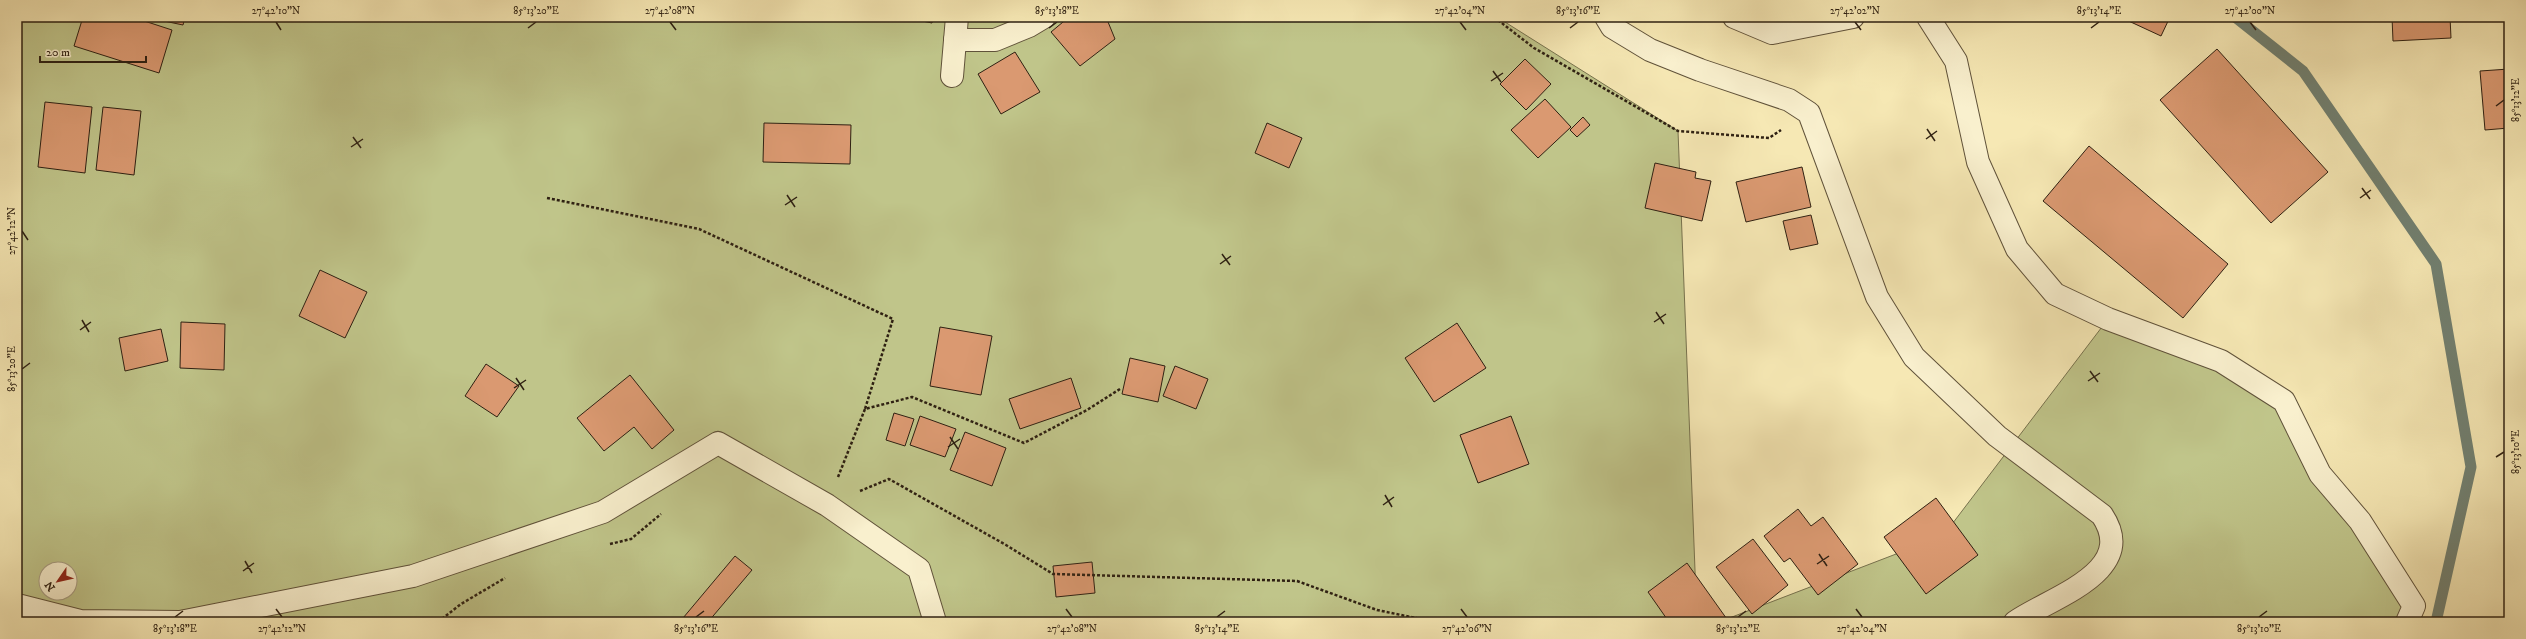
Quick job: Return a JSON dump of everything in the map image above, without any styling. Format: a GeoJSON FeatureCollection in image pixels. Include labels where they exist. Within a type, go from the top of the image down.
{"type":"FeatureCollection","features":[{"type":"Feature","properties":{"kind":"street"},"geometry":{"type":"LineString","coordinates":[[952,76],[957,17]]}},
{"type":"Feature","properties":{"kind":"street"},"geometry":{"type":"LineString","coordinates":[[955,40],[995,40],[1029,26],[1044,17]]}},
{"type":"Feature","properties":{"kind":"street"},"geometry":{"type":"LineString","coordinates":[[1606,17],[1612,27],[1650,50],[1700,70],[1790,100],[1809,114],[1877,297],[1914,357],[1997,436],[2102,515],[2109,525],[2113,537],[2112,550],[2107,561],[2099,570],[2015,622]]}},
{"type":"Feature","properties":{"kind":"street"},"geometry":{"type":"LineString","coordinates":[[1734,17],[1772,33],[1854,17]]}},
{"type":"Feature","properties":{"kind":"street"},"geometry":{"type":"LineString","coordinates":[[1928,17],[1956,61],[1978,162],[2017,249],[2055,294],[2108,319],[2221,361],[2284,401],[2320,474],[2360,521],[2414,606],[2407,622]]}},
{"type":"Feature","properties":{"kind":"street"},"geometry":{"type":"LineString","coordinates":[[17,605],[80,621],[180,622],[413,576],[603,512],[718,443],[827,505],[919,569],[935,622]]}},
{"type":"Feature","properties":{"kind":"path"},"geometry":{"type":"LineString","coordinates":[[1494,17],[1534,48],[1678,131],[1769,138],[1809,114]]}},
{"type":"Feature","properties":{"kind":"path"},"geometry":{"type":"LineString","coordinates":[[548,198],[699,229],[893,319],[865,409],[827,505]]}},
{"type":"Feature","properties":{"kind":"path"},"geometry":{"type":"LineString","coordinates":[[865,409],[912,397],[1024,443],[1087,410],[1120,389]]}},
{"type":"Feature","properties":{"kind":"path"},"geometry":{"type":"LineString","coordinates":[[827,505],[888,479],[1006,545],[1053,574],[1297,581],[1377,610],[1435,622]]}},
{"type":"Feature","properties":{"kind":"green space"},"geometry":{"type":"Polygon","coordinates":[[[17,17],[1497,17],[1678,131],[1697,622],[17,622],[17,17]]]}},
{"type":"Feature","properties":{"kind":"green space"},"geometry":{"type":"Polygon","coordinates":[[[2108,319],[2284,401],[2408,616],[2403,622],[1719,622],[1943,536],[2108,319]]]}},
{"type":"Feature","properties":{"kind":"building"},"geometry":{"type":"Polygon","coordinates":[[[83,17],[132,17],[172,30],[159,73],[74,46],[83,17]]]}},
{"type":"Feature","properties":{"kind":"building"},"geometry":{"type":"Polygon","coordinates":[[[145,17],[185,17],[183,25],[145,17]]]}},
{"type":"Feature","properties":{"kind":"building"},"geometry":{"type":"Polygon","coordinates":[[[903,17],[933,17],[932,23],[903,17]]]}},
{"type":"Feature","properties":{"kind":"building"},"geometry":{"type":"Polygon","coordinates":[[[1069,17],[1106,17],[1115,39],[1080,66],[1051,32],[1069,17]]]}},
{"type":"Feature","properties":{"kind":"building"},"geometry":{"type":"Polygon","coordinates":[[[2120,17],[2170,17],[2161,36],[2120,17]]]}},
{"type":"Feature","properties":{"kind":"building"},"geometry":{"type":"Polygon","coordinates":[[[2392,17],[2450,17],[2451,38],[2393,41],[2392,17]]]}},
{"type":"Feature","properties":{"kind":"building"},"geometry":{"type":"Polygon","coordinates":[[[2217,49],[2328,172],[2271,223],[2160,100],[2217,49]]]}},
{"type":"Feature","properties":{"kind":"building"},"geometry":{"type":"Polygon","coordinates":[[[1015,52],[1040,92],[1001,114],[978,74],[1015,52]]]}},
{"type":"Feature","properties":{"kind":"building"},"geometry":{"type":"Polygon","coordinates":[[[1525,59],[1551,84],[1526,110],[1500,84],[1525,59]]]}},
{"type":"Feature","properties":{"kind":"building"},"geometry":{"type":"Polygon","coordinates":[[[2509,69],[2509,128],[2485,130],[2480,71],[2509,69]]]}},
{"type":"Feature","properties":{"kind":"building"},"geometry":{"type":"Polygon","coordinates":[[[1545,99],[1571,127],[1538,158],[1511,130],[1545,99]]]}},
{"type":"Feature","properties":{"kind":"building"},"geometry":{"type":"Polygon","coordinates":[[[45,102],[92,107],[85,173],[38,167],[45,102]]]}},
{"type":"Feature","properties":{"kind":"building"},"geometry":{"type":"Polygon","coordinates":[[[103,107],[141,111],[134,175],[96,170],[103,107]]]}},
{"type":"Feature","properties":{"kind":"building"},"geometry":{"type":"Polygon","coordinates":[[[1583,117],[1590,125],[1577,137],[1570,130],[1583,117]]]}},
{"type":"Feature","properties":{"kind":"building"},"geometry":{"type":"Polygon","coordinates":[[[764,123],[851,125],[850,164],[763,162],[764,123]]]}},
{"type":"Feature","properties":{"kind":"building"},"geometry":{"type":"Polygon","coordinates":[[[1267,123],[1302,138],[1289,168],[1255,153],[1267,123]]]}},
{"type":"Feature","properties":{"kind":"building"},"geometry":{"type":"Polygon","coordinates":[[[2089,146],[2228,264],[2183,318],[2043,201],[2089,146]]]}},
{"type":"Feature","properties":{"kind":"building"},"geometry":{"type":"Polygon","coordinates":[[[1655,163],[1696,172],[1695,178],[1711,181],[1702,221],[1645,208],[1655,163]]]}},
{"type":"Feature","properties":{"kind":"building"},"geometry":{"type":"Polygon","coordinates":[[[1802,167],[1811,207],[1746,222],[1736,182],[1802,167]]]}},
{"type":"Feature","properties":{"kind":"building"},"geometry":{"type":"Polygon","coordinates":[[[1811,215],[1818,244],[1790,250],[1783,221],[1811,215]]]}},
{"type":"Feature","properties":{"kind":"building"},"geometry":{"type":"Polygon","coordinates":[[[320,270],[367,292],[345,338],[299,316],[320,270]]]}},
{"type":"Feature","properties":{"kind":"building"},"geometry":{"type":"Polygon","coordinates":[[[181,322],[225,324],[224,370],[180,368],[181,322]]]}},
{"type":"Feature","properties":{"kind":"building"},"geometry":{"type":"Polygon","coordinates":[[[1457,323],[1486,368],[1434,402],[1405,358],[1457,323]]]}},
{"type":"Feature","properties":{"kind":"building"},"geometry":{"type":"Polygon","coordinates":[[[940,327],[992,336],[981,395],[930,386],[940,327]]]}},
{"type":"Feature","properties":{"kind":"building"},"geometry":{"type":"Polygon","coordinates":[[[161,329],[168,361],[125,371],[119,338],[161,329]]]}},
{"type":"Feature","properties":{"kind":"building"},"geometry":{"type":"Polygon","coordinates":[[[1130,358],[1165,366],[1158,402],[1122,394],[1130,358]]]}},
{"type":"Feature","properties":{"kind":"building"},"geometry":{"type":"Polygon","coordinates":[[[486,364],[519,386],[497,417],[465,396],[486,364]]]}},
{"type":"Feature","properties":{"kind":"building"},"geometry":{"type":"Polygon","coordinates":[[[1175,366],[1208,379],[1196,409],[1163,396],[1175,366]]]}},
{"type":"Feature","properties":{"kind":"building"},"geometry":{"type":"Polygon","coordinates":[[[630,375],[674,430],[652,449],[634,427],[604,451],[577,418],[630,375]]]}},
{"type":"Feature","properties":{"kind":"building"},"geometry":{"type":"Polygon","coordinates":[[[1071,378],[1081,408],[1020,429],[1009,399],[1071,378]]]}},
{"type":"Feature","properties":{"kind":"building"},"geometry":{"type":"Polygon","coordinates":[[[894,413],[914,419],[905,446],[886,440],[894,413]]]}},
{"type":"Feature","properties":{"kind":"building"},"geometry":{"type":"Polygon","coordinates":[[[920,416],[956,429],[945,457],[910,445],[920,416]]]}},
{"type":"Feature","properties":{"kind":"building"},"geometry":{"type":"Polygon","coordinates":[[[1511,416],[1529,464],[1478,483],[1460,435],[1511,416]]]}},
{"type":"Feature","properties":{"kind":"building"},"geometry":{"type":"Polygon","coordinates":[[[965,432],[1006,448],[992,486],[950,470],[965,432]]]}},
{"type":"Feature","properties":{"kind":"building"},"geometry":{"type":"Polygon","coordinates":[[[1936,498],[1978,555],[1926,594],[1884,537],[1936,498]]]}},
{"type":"Feature","properties":{"kind":"building"},"geometry":{"type":"Polygon","coordinates":[[[1798,509],[1811,526],[1823,517],[1858,564],[1818,595],[1790,558],[1784,562],[1764,536],[1798,509]]]}},
{"type":"Feature","properties":{"kind":"building"},"geometry":{"type":"Polygon","coordinates":[[[1753,539],[1788,585],[1752,614],[1716,567],[1753,539]]]}},
{"type":"Feature","properties":{"kind":"building"},"geometry":{"type":"Polygon","coordinates":[[[735,556],[752,570],[708,622],[688,622],[683,618],[735,556]]]}},
{"type":"Feature","properties":{"kind":"building"},"geometry":{"type":"Polygon","coordinates":[[[1092,562],[1095,593],[1056,597],[1053,566],[1092,562]]]}},
{"type":"Feature","properties":{"kind":"building"},"geometry":{"type":"Polygon","coordinates":[[[1687,563],[1729,622],[1669,622],[1648,592],[1687,563]]]}},
{"type":"Feature","properties":{"kind":"waterway"},"geometry":{"type":"LineString","coordinates":[[2235,17],[2303,71],[2436,264],[2471,467],[2436,622]]}}]}
